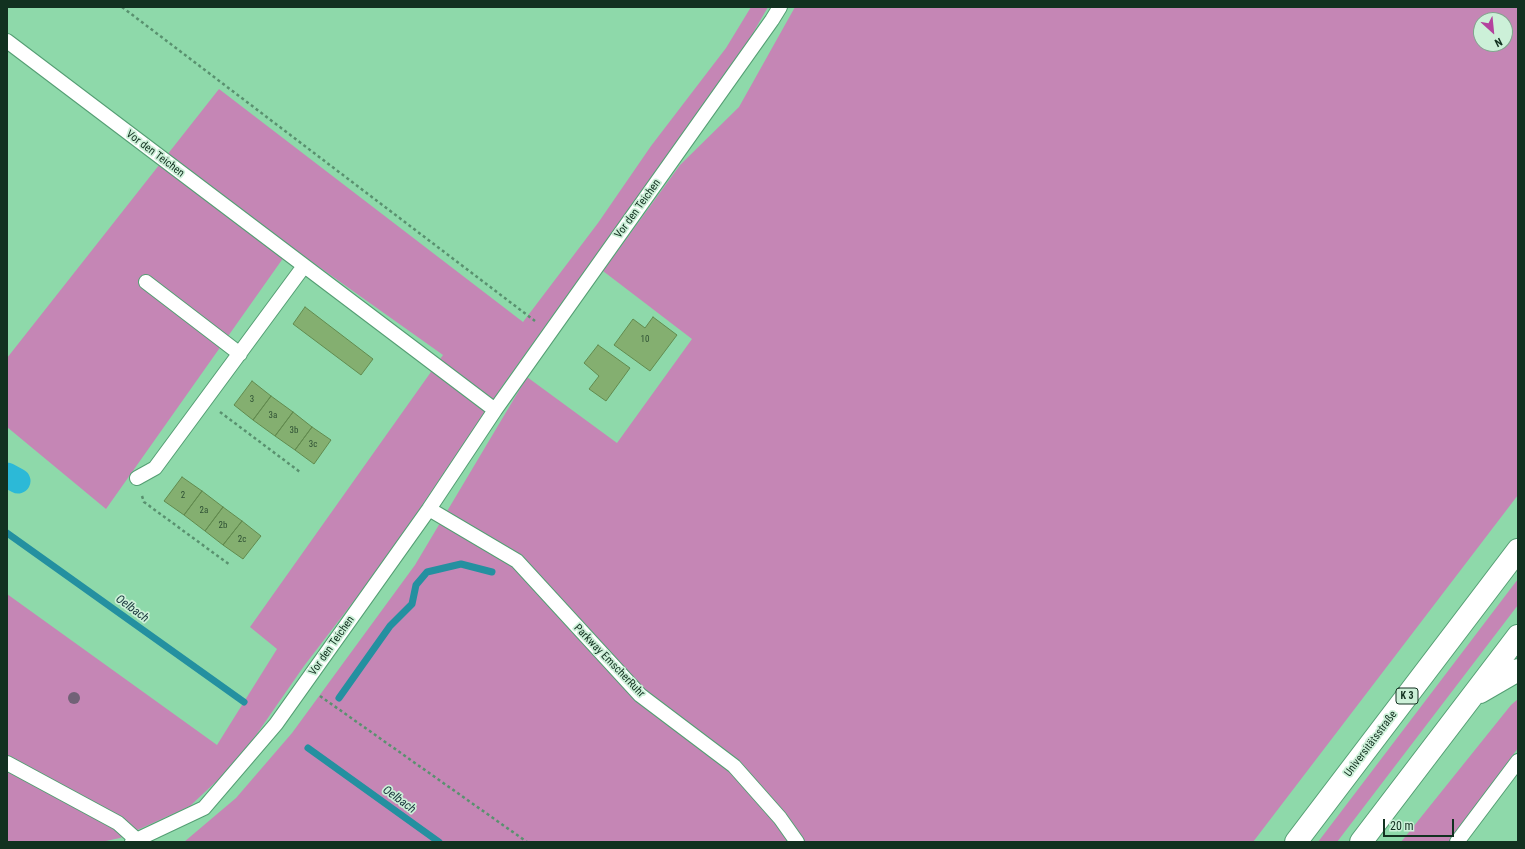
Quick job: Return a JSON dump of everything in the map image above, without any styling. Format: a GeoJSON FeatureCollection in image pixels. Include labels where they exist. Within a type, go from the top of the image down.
{"type":"FeatureCollection","features":[{"type":"Feature","properties":{"kind":"highway","name":"Universitätsstraße"},"geometry":{"type":"LineString","coordinates":[[1296,842],[1518,550]]}},
{"type":"Feature","properties":{"kind":"highway"},"geometry":{"type":"LineString","coordinates":[[1361,842],[1518,636]]}},
{"type":"Feature","properties":{"kind":"highway"},"geometry":{"type":"LineString","coordinates":[[1472,697],[1518,670]]}},
{"type":"Feature","properties":{"kind":"lane","name":"Vor den Teichen"},"geometry":{"type":"LineString","coordinates":[[135,841],[204,808],[276,724],[428,509],[495,410],[780,7]]}},
{"type":"Feature","properties":{"kind":"lane","name":"Vor den Teichen"},"geometry":{"type":"LineString","coordinates":[[7,41],[495,410]]}},
{"type":"Feature","properties":{"kind":"lane"},"geometry":{"type":"LineString","coordinates":[[136,478],[155,468],[304,266]]}},
{"type":"Feature","properties":{"kind":"lane"},"geometry":{"type":"LineString","coordinates":[[146,282],[240,354]]}},
{"type":"Feature","properties":{"kind":"lane","name":"Parkway EmscherRuhr"},"geometry":{"type":"LineString","coordinates":[[428,509],[517,561],[640,695],[734,766],[780,818],[797,842]]}},
{"type":"Feature","properties":{"kind":"lane"},"geometry":{"type":"LineString","coordinates":[[1457,842],[1518,761]]}},
{"type":"Feature","properties":{"kind":"lane"},"geometry":{"type":"LineString","coordinates":[[7,763],[118,823],[135,841]]}},
{"type":"Feature","properties":{"kind":"path"},"geometry":{"type":"LineString","coordinates":[[122,7],[527,316]]}},
{"type":"Feature","properties":{"kind":"path"},"geometry":{"type":"LineString","coordinates":[[205,401],[300,472]]}},
{"type":"Feature","properties":{"kind":"path"},"geometry":{"type":"LineString","coordinates":[[136,478],[144,502],[230,565]]}},
{"type":"Feature","properties":{"kind":"path"},"geometry":{"type":"LineString","coordinates":[[304,686],[527,842]]}},
{"type":"Feature","properties":{"kind":"shaded area"},"geometry":{"type":"Polygon","coordinates":[[[751,7],[768,7],[730,73],[647,184],[503,385],[386,559],[304,666],[238,761],[190,806],[120,838],[101,842],[7,842],[7,594],[217,745],[277,649],[250,627],[443,355],[291,247],[106,509],[7,427],[7,358],[219,89],[523,322],[598,223],[651,146],[726,48],[751,7]]]}},
{"type":"Feature","properties":{"kind":"shaded area"},"geometry":{"type":"Polygon","coordinates":[[[795,7],[1518,7],[1518,495],[1253,842],[184,842],[236,798],[292,733],[415,565],[527,377],[617,443],[692,339],[603,271],[680,165],[739,107],[795,7]]]}},
{"type":"Feature","properties":{"kind":"shaded area"},"geometry":{"type":"Polygon","coordinates":[[[1518,579],[1518,605],[1337,842],[1318,842],[1518,579]]]}},
{"type":"Feature","properties":{"kind":"shaded area"},"geometry":{"type":"Polygon","coordinates":[[[1518,699],[1518,748],[1449,842],[1401,842],[1511,705],[1518,699]]]}},
{"type":"Feature","properties":{"kind":"building"},"geometry":{"type":"Polygon","coordinates":[[[305,307],[373,359],[361,375],[293,324],[305,307]]]}},
{"type":"Feature","properties":{"kind":"building"},"geometry":{"type":"Polygon","coordinates":[[[653,317],[677,335],[650,371],[614,345],[633,319],[645,328],[653,317]]]}},
{"type":"Feature","properties":{"kind":"building"},"geometry":{"type":"Polygon","coordinates":[[[598,345],[630,368],[606,401],[589,389],[599,376],[584,363],[598,345]]]}},
{"type":"Feature","properties":{"kind":"building"},"geometry":{"type":"Polygon","coordinates":[[[252,381],[271,396],[253,420],[234,405],[252,381]]]}},
{"type":"Feature","properties":{"kind":"building"},"geometry":{"type":"Polygon","coordinates":[[[271,396],[293,412],[275,436],[253,420],[271,396]]]}},
{"type":"Feature","properties":{"kind":"building"},"geometry":{"type":"Polygon","coordinates":[[[293,412],[312,427],[295,450],[275,436],[293,412]]]}},
{"type":"Feature","properties":{"kind":"building"},"geometry":{"type":"Polygon","coordinates":[[[312,427],[331,440],[314,464],[295,450],[312,427]]]}},
{"type":"Feature","properties":{"kind":"building"},"geometry":{"type":"Polygon","coordinates":[[[182,477],[202,491],[184,515],[164,501],[182,477]]]}},
{"type":"Feature","properties":{"kind":"building"},"geometry":{"type":"Polygon","coordinates":[[[202,491],[223,507],[205,531],[184,515],[202,491]]]}},
{"type":"Feature","properties":{"kind":"building"},"geometry":{"type":"Polygon","coordinates":[[[223,507],[242,521],[223,545],[205,531],[223,507]]]}},
{"type":"Feature","properties":{"kind":"building"},"geometry":{"type":"Polygon","coordinates":[[[242,521],[261,536],[243,559],[223,545],[242,521]]]}},
{"type":"Feature","properties":{"kind":"waterway"},"geometry":{"type":"LineString","coordinates":[[7,475],[18,481]]}},
{"type":"Feature","properties":{"kind":"waterway","name":"Oelbach"},"geometry":{"type":"LineString","coordinates":[[7,533],[244,702]]}},
{"type":"Feature","properties":{"kind":"waterway"},"geometry":{"type":"LineString","coordinates":[[339,698],[390,626],[412,604],[416,585],[427,572],[461,564],[492,572]]}},
{"type":"Feature","properties":{"kind":"waterway","name":"Oelbach"},"geometry":{"type":"LineString","coordinates":[[308,748],[439,842]]}}]}
